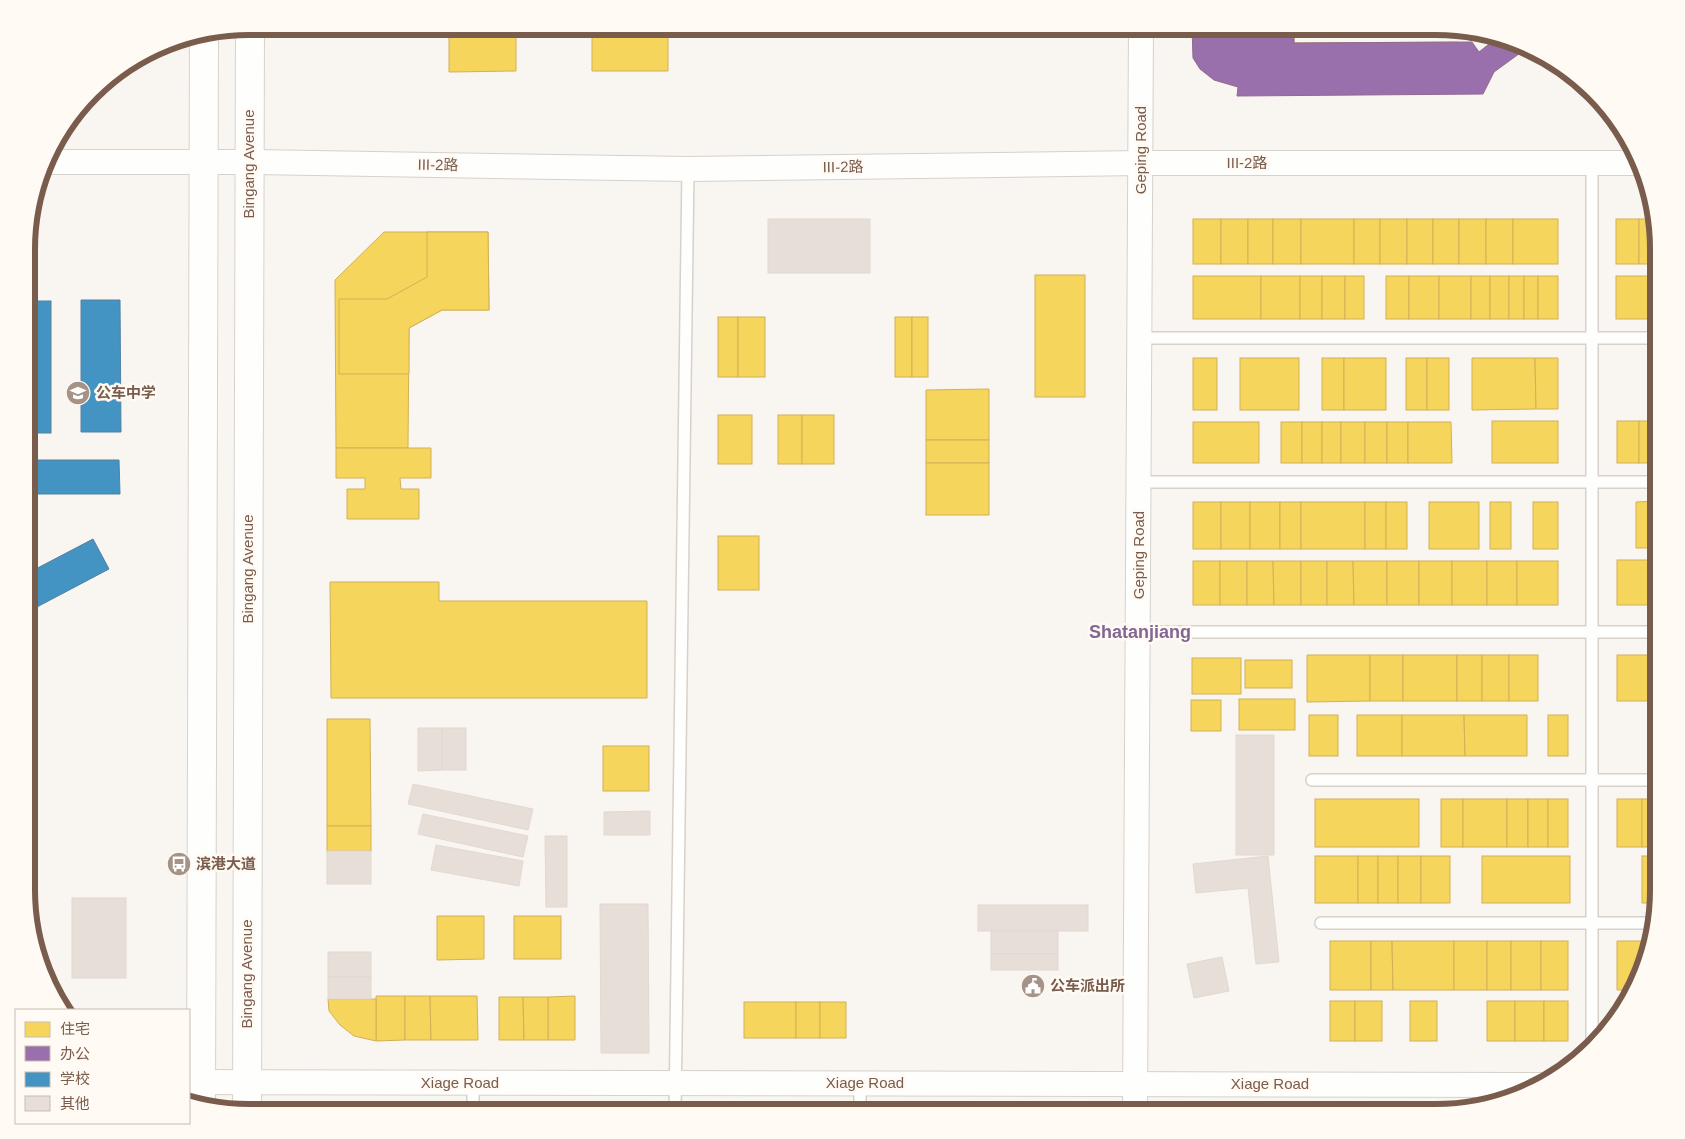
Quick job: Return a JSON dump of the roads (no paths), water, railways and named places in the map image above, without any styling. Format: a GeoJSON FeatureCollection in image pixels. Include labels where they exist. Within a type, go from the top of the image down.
{"type":"FeatureCollection","features":[{"type":"Feature","properties":{"kind":"main road","name":"Bingang Avenue"},"geometry":{"type":"LineString","coordinates":[[247,1104],[250,35]]}},
{"type":"Feature","properties":{"kind":"main road"},"geometry":{"type":"LineString","coordinates":[[197,1090],[204,40]]}},
{"type":"Feature","properties":{"kind":"street","name":"Geping Road"},"geometry":{"type":"LineString","coordinates":[[1135,1104],[1142,163],[1141,35]]}},
{"type":"Feature","properties":{"kind":"street","name":"III-2路"},"geometry":{"type":"LineString","coordinates":[[53,162],[250,162],[688,169],[1142,163],[1632,163]]}},
{"type":"Feature","properties":{"kind":"street","name":"Xiage Road"},"geometry":{"type":"LineString","coordinates":[[197,1090],[247,1082],[1525,1085]]}},
{"type":"Feature","properties":{"kind":"lane"},"geometry":{"type":"LineString","coordinates":[[1592,163],[1592,1036]]}},
{"type":"Feature","properties":{"kind":"lane"},"geometry":{"type":"LineString","coordinates":[[674,1104],[688,169]]}},
{"type":"Feature","properties":{"kind":"lane"},"geometry":{"type":"LineString","coordinates":[[1140,338],[1650,338]]}},
{"type":"Feature","properties":{"kind":"lane"},"geometry":{"type":"LineString","coordinates":[[1139,482],[1650,482]]}},
{"type":"Feature","properties":{"kind":"lane"},"geometry":{"type":"LineString","coordinates":[[1138,632],[1650,632]]}},
{"type":"Feature","properties":{"kind":"lane"},"geometry":{"type":"LineString","coordinates":[[1312,780],[1650,780]]}},
{"type":"Feature","properties":{"kind":"lane"},"geometry":{"type":"LineString","coordinates":[[1321,923],[1647,923]]}},
{"type":"Feature","properties":{"kind":"lane"},"geometry":{"type":"LineString","coordinates":[[473,1083],[473,1104]]}},
{"type":"Feature","properties":{"kind":"lane"},"geometry":{"type":"LineString","coordinates":[[860,1083],[860,1104]]}},
{"type":"Feature","properties":{"kind":"place","name":"公车中学"},"geometry":{"type":"Point","coordinates":[78,393]}},
{"type":"Feature","properties":{"kind":"place","name":"滨港大道"},"geometry":{"type":"Point","coordinates":[179,864]}},
{"type":"Feature","properties":{"kind":"place","name":"公车派出所"},"geometry":{"type":"Point","coordinates":[1033,986]}},
{"type":"Feature","properties":{"kind":"district","name":"Shatanjiang"},"geometry":{"type":"Point","coordinates":[1140,632]}}]}
